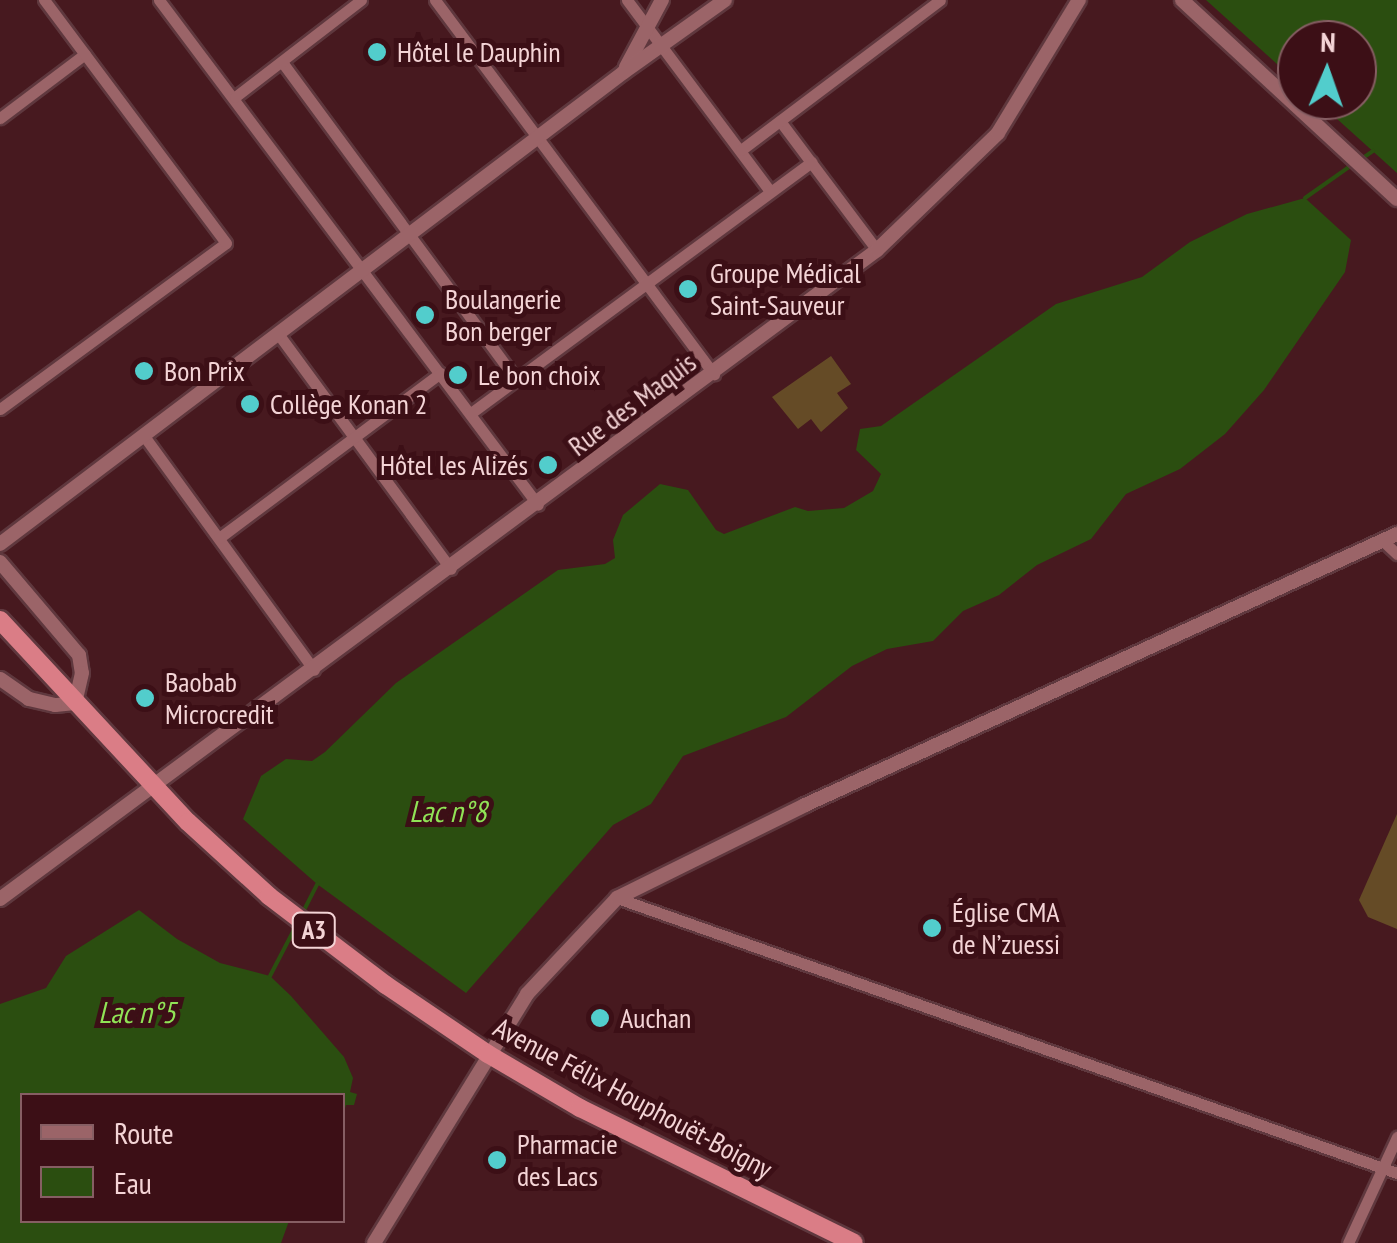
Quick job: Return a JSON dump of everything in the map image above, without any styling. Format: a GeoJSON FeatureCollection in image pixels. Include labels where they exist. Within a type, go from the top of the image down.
{"type":"FeatureCollection","features":[{"type":"Feature","properties":{"kind":"highway","name":"Avenue Félix Houphouët-Boigny"},"geometry":{"type":"LineString","coordinates":[[0,620],[154,788],[270,896],[488,1054],[580,1108],[854,1243]]}},
{"type":"Feature","properties":{"kind":"street"},"geometry":{"type":"LineString","coordinates":[[0,409],[226,243],[44,0]]}},
{"type":"Feature","properties":{"kind":"street"},"geometry":{"type":"LineString","coordinates":[[177,0],[162,4],[538,505]]}},
{"type":"Feature","properties":{"kind":"street"},"geometry":{"type":"LineString","coordinates":[[235,97],[360,0]]}},
{"type":"Feature","properties":{"kind":"street"},"geometry":{"type":"LineString","coordinates":[[435,0],[714,374]]}},
{"type":"Feature","properties":{"kind":"street"},"geometry":{"type":"LineString","coordinates":[[627,0],[770,191]]}},
{"type":"Feature","properties":{"kind":"street"},"geometry":{"type":"LineString","coordinates":[[624,72],[662,0]]}},
{"type":"Feature","properties":{"kind":"street"},"geometry":{"type":"LineString","coordinates":[[0,544],[624,72],[725,0]]}},
{"type":"Feature","properties":{"kind":"street","name":"Rue des Maquis"},"geometry":{"type":"LineString","coordinates":[[0,899],[538,505],[877,250],[998,133],[1079,0]]}},
{"type":"Feature","properties":{"kind":"street"},"geometry":{"type":"LineString","coordinates":[[1182,0],[1397,198]]}},
{"type":"Feature","properties":{"kind":"street"},"geometry":{"type":"LineString","coordinates":[[741,150],[937,1]]}},
{"type":"Feature","properties":{"kind":"street"},"geometry":{"type":"LineString","coordinates":[[0,118],[86,54]]}},
{"type":"Feature","properties":{"kind":"street"},"geometry":{"type":"LineString","coordinates":[[282,62],[516,379]]}},
{"type":"Feature","properties":{"kind":"street"},"geometry":{"type":"LineString","coordinates":[[780,121],[877,250]]}},
{"type":"Feature","properties":{"kind":"street"},"geometry":{"type":"LineString","coordinates":[[471,413],[812,162]]}},
{"type":"Feature","properties":{"kind":"street"},"geometry":{"type":"LineString","coordinates":[[278,335],[450,569]]}},
{"type":"Feature","properties":{"kind":"street"},"geometry":{"type":"LineString","coordinates":[[219,538],[440,373]]}},
{"type":"Feature","properties":{"kind":"street"},"geometry":{"type":"LineString","coordinates":[[144,436],[314,670]]}},
{"type":"Feature","properties":{"kind":"street"},"geometry":{"type":"LineString","coordinates":[[374,1243],[527,994],[617,898],[805,805],[1390,538],[1397,554]]}},
{"type":"Feature","properties":{"kind":"street"},"geometry":{"type":"LineString","coordinates":[[0,562],[79,655],[82,673],[75,702],[42,704],[14,692],[0,679]]}},
{"type":"Feature","properties":{"kind":"street"},"geometry":{"type":"LineString","coordinates":[[617,898],[1397,1173]]}},
{"type":"Feature","properties":{"kind":"street"},"geometry":{"type":"LineString","coordinates":[[1348,1243],[1397,1136]]}},
{"type":"Feature","properties":{"kind":"shaded area"},"geometry":{"type":"Polygon","coordinates":[[[831,356],[851,384],[837,393],[848,408],[821,432],[811,419],[798,429],[772,397],[831,356]]]}},
{"type":"Feature","properties":{"kind":"shaded area"},"geometry":{"type":"Polygon","coordinates":[[[1397,814],[1397,929],[1368,917],[1359,900],[1397,814]]]}},
{"type":"Feature","properties":{"kind":"water"},"geometry":{"type":"Polygon","coordinates":[[[1206,0],[1397,0],[1397,173],[1338,120],[1377,120],[1377,20],[1277,20],[1277,64],[1206,0]]]}},
{"type":"Feature","properties":{"kind":"water","name":"Lac n°8"},"geometry":{"type":"Polygon","coordinates":[[[1305,198],[1351,240],[1345,272],[1264,390],[1225,434],[1180,469],[1126,494],[1091,539],[1037,565],[999,595],[963,611],[933,641],[887,649],[852,666],[786,717],[683,756],[651,804],[613,825],[466,993],[317,884],[243,819],[261,776],[286,759],[312,761],[325,752],[396,683],[558,570],[605,564],[615,558],[613,540],[623,515],[660,484],[688,490],[716,530],[724,534],[795,507],[808,511],[844,508],[873,491],[881,474],[856,450],[860,429],[881,426],[1056,304],[1142,277],[1190,242],[1247,214],[1305,198]]]}},
{"type":"Feature","properties":{"kind":"water","name":"Lac n°5"},"geometry":{"type":"Polygon","coordinates":[[[139,910],[177,939],[220,963],[270,976],[344,1057],[353,1078],[350,1092],[357,1094],[354,1105],[345,1108],[345,1093],[20,1093],[20,1223],[288,1223],[281,1243],[0,1243],[0,1004],[46,988],[66,956],[139,910]]]}},
{"type":"Feature","properties":{"kind":"waterway"},"geometry":{"type":"LineString","coordinates":[[1360,160],[1373,151]]}},
{"type":"Feature","properties":{"kind":"waterway"},"geometry":{"type":"LineString","coordinates":[[1305,198],[1352,165]]}},
{"type":"Feature","properties":{"kind":"waterway"},"geometry":{"type":"LineString","coordinates":[[301,916],[317,884]]}},
{"type":"Feature","properties":{"kind":"waterway"},"geometry":{"type":"LineString","coordinates":[[270,976],[297,924]]}},
{"type":"Feature","properties":{"kind":"place","name":"Hôtel le Dauphin"},"geometry":{"type":"Point","coordinates":[377,52]}},
{"type":"Feature","properties":{"kind":"place","name":"Groupe Médical Saint-Sauveur"},"geometry":{"type":"Point","coordinates":[688,289]}},
{"type":"Feature","properties":{"kind":"place","name":"Boulangerie Bon berger"},"geometry":{"type":"Point","coordinates":[425,315]}},
{"type":"Feature","properties":{"kind":"place","name":"Bon Prix"},"geometry":{"type":"Point","coordinates":[144,371]}},
{"type":"Feature","properties":{"kind":"place","name":"Le bon choix"},"geometry":{"type":"Point","coordinates":[458,375]}},
{"type":"Feature","properties":{"kind":"place","name":"Collège Konan 2"},"geometry":{"type":"Point","coordinates":[250,404]}},
{"type":"Feature","properties":{"kind":"place","name":"Hôtel les Alizés"},"geometry":{"type":"Point","coordinates":[548,465]}},
{"type":"Feature","properties":{"kind":"place","name":"Baobab Microcredit"},"geometry":{"type":"Point","coordinates":[145,698]}},
{"type":"Feature","properties":{"kind":"place","name":"Église CMA de N’zuessi"},"geometry":{"type":"Point","coordinates":[932,928]}},
{"type":"Feature","properties":{"kind":"place","name":"Auchan"},"geometry":{"type":"Point","coordinates":[600,1018]}},
{"type":"Feature","properties":{"kind":"place","name":"Pharmacie des Lacs"},"geometry":{"type":"Point","coordinates":[497,1160]}}]}
